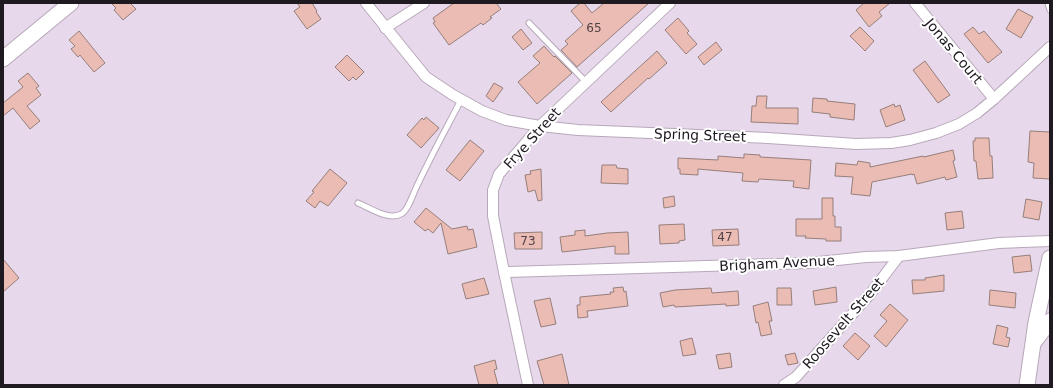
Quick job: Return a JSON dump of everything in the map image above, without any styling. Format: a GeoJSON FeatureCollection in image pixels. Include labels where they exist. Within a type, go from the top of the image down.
{"type":"FeatureCollection","features":[{"type":"Feature","properties":{"kind":"street"},"geometry":{"type":"LineString","coordinates":[[3,59],[71,3]]}},
{"type":"Feature","properties":{"kind":"street","name":"Spring Street"},"geometry":{"type":"LineString","coordinates":[[366,3],[426,77],[461,100],[482,111],[506,120],[540,126],[578,130],[768,138],[856,144],[891,143],[910,140],[936,133],[959,124],[976,113],[994,99],[1050,47]]}},
{"type":"Feature","properties":{"kind":"street"},"geometry":{"type":"LineString","coordinates":[[385,28],[424,3]]}},
{"type":"Feature","properties":{"kind":"street","name":"Frye Street"},"geometry":{"type":"LineString","coordinates":[[528,385],[493,216],[493,190],[499,174],[540,126],[670,3]]}},
{"type":"Feature","properties":{"kind":"street","name":"Jonas Court"},"geometry":{"type":"LineString","coordinates":[[915,3],[994,99]]}},
{"type":"Feature","properties":{"kind":"street","name":"Brigham Avenue"},"geometry":{"type":"LineString","coordinates":[[504,272],[802,263],[866,257],[899,256],[999,243],[1050,241]]}},
{"type":"Feature","properties":{"kind":"street","name":"Roosevelt Street"},"geometry":{"type":"LineString","coordinates":[[784,385],[796,377],[871,293],[899,256]]}},
{"type":"Feature","properties":{"kind":"street"},"geometry":{"type":"LineString","coordinates":[[1026,385],[1036,322],[1049,263]]}},
{"type":"Feature","properties":{"kind":"street"},"geometry":{"type":"LineString","coordinates":[[1033,344],[1050,321]]}},
{"type":"Feature","properties":{"kind":"lane"},"geometry":{"type":"LineString","coordinates":[[1048,3],[1050,10]]}},
{"type":"Feature","properties":{"kind":"lane"},"geometry":{"type":"LineString","coordinates":[[529,23],[586,82]]}},
{"type":"Feature","properties":{"kind":"lane"},"geometry":{"type":"LineString","coordinates":[[358,203],[391,217],[403,214],[461,100]]}},
{"type":"Feature","properties":{"kind":"building"},"geometry":{"type":"Polygon","coordinates":[[[111,3],[130,3],[136,9],[123,20],[114,10],[116,8],[111,3]]]}},
{"type":"Feature","properties":{"kind":"building"},"geometry":{"type":"Polygon","coordinates":[[[297,3],[312,3],[321,19],[307,29],[294,11],[300,7],[297,3]]]}},
{"type":"Feature","properties":{"kind":"building"},"geometry":{"type":"Polygon","coordinates":[[[454,3],[496,3],[501,9],[490,17],[492,18],[483,25],[481,23],[449,45],[433,23],[435,22],[433,18],[454,3]]]}},
{"type":"Feature","properties":{"kind":"building"},"geometry":{"type":"Polygon","coordinates":[[[580,3],[584,3],[592,13],[604,3],[649,3],[577,67],[561,50],[568,44],[565,41],[583,25],[571,11],[580,3]]]}},
{"type":"Feature","properties":{"kind":"building"},"geometry":{"type":"Polygon","coordinates":[[[864,3],[890,3],[879,12],[882,16],[869,27],[856,10],[864,3]]]}},
{"type":"Feature","properties":{"kind":"building"},"geometry":{"type":"Polygon","coordinates":[[[1018,9],[1033,17],[1021,38],[1006,29],[1018,9]]]}},
{"type":"Feature","properties":{"kind":"building"},"geometry":{"type":"Polygon","coordinates":[[[678,18],[689,31],[687,33],[697,44],[686,54],[665,30],[678,18]]]}},
{"type":"Feature","properties":{"kind":"building"},"geometry":{"type":"Polygon","coordinates":[[[860,27],[874,41],[865,51],[850,36],[860,27]]]}},
{"type":"Feature","properties":{"kind":"building"},"geometry":{"type":"Polygon","coordinates":[[[973,27],[979,34],[984,31],[1002,52],[988,63],[964,34],[973,27]]]}},
{"type":"Feature","properties":{"kind":"building"},"geometry":{"type":"Polygon","coordinates":[[[521,29],[532,43],[523,50],[512,37],[521,29]]]}},
{"type":"Feature","properties":{"kind":"building"},"geometry":{"type":"Polygon","coordinates":[[[79,31],[105,63],[94,72],[80,55],[78,57],[71,49],[75,46],[69,40],[79,31]]]}},
{"type":"Feature","properties":{"kind":"building"},"geometry":{"type":"Polygon","coordinates":[[[716,42],[722,50],[704,65],[698,57],[716,42]]]}},
{"type":"Feature","properties":{"kind":"building"},"geometry":{"type":"Polygon","coordinates":[[[544,46],[572,73],[537,104],[518,82],[540,63],[533,56],[544,46]]]}},
{"type":"Feature","properties":{"kind":"building"},"geometry":{"type":"Polygon","coordinates":[[[657,51],[667,63],[649,79],[648,78],[611,112],[601,102],[657,51]]]}},
{"type":"Feature","properties":{"kind":"building"},"geometry":{"type":"Polygon","coordinates":[[[347,55],[364,72],[356,80],[353,77],[349,81],[335,67],[347,55]]]}},
{"type":"Feature","properties":{"kind":"building"},"geometry":{"type":"Polygon","coordinates":[[[925,61],[950,95],[938,103],[913,70],[925,61]]]}},
{"type":"Feature","properties":{"kind":"building"},"geometry":{"type":"Polygon","coordinates":[[[28,73],[39,86],[36,88],[41,95],[27,106],[40,121],[30,129],[13,108],[3,116],[3,103],[23,87],[18,81],[28,73]]]}},
{"type":"Feature","properties":{"kind":"building"},"geometry":{"type":"Polygon","coordinates":[[[494,83],[503,88],[493,102],[486,96],[494,83]]]}},
{"type":"Feature","properties":{"kind":"building"},"geometry":{"type":"Polygon","coordinates":[[[757,96],[767,96],[766,108],[798,108],[798,124],[751,122],[752,106],[756,106],[757,96]]]}},
{"type":"Feature","properties":{"kind":"building"},"geometry":{"type":"Polygon","coordinates":[[[813,98],[855,104],[854,120],[830,117],[830,114],[812,112],[813,98]]]}},
{"type":"Feature","properties":{"kind":"building"},"geometry":{"type":"Polygon","coordinates":[[[894,104],[895,107],[900,105],[905,120],[886,127],[880,110],[894,104]]]}},
{"type":"Feature","properties":{"kind":"building"},"geometry":{"type":"Polygon","coordinates":[[[426,117],[439,128],[421,148],[407,135],[422,118],[424,120],[426,117]]]}},
{"type":"Feature","properties":{"kind":"building"},"geometry":{"type":"Polygon","coordinates":[[[1030,131],[1050,132],[1050,179],[1033,178],[1034,163],[1028,162],[1030,131]]]}},
{"type":"Feature","properties":{"kind":"building"},"geometry":{"type":"Polygon","coordinates":[[[975,138],[989,138],[993,178],[978,179],[976,161],[974,161],[973,141],[975,141],[975,138]]]}},
{"type":"Feature","properties":{"kind":"building"},"geometry":{"type":"Polygon","coordinates":[[[470,140],[484,151],[460,181],[446,170],[470,140]]]}},
{"type":"Feature","properties":{"kind":"building"},"geometry":{"type":"Polygon","coordinates":[[[953,150],[955,160],[953,161],[957,177],[946,180],[945,177],[917,184],[914,174],[912,174],[872,182],[870,196],[851,194],[853,177],[835,176],[836,163],[857,165],[858,161],[870,163],[870,167],[953,150]]]}},
{"type":"Feature","properties":{"kind":"building"},"geometry":{"type":"Polygon","coordinates":[[[744,154],[760,155],[760,157],[811,160],[809,189],[793,187],[794,181],[759,179],[758,182],[742,181],[743,173],[698,169],[698,175],[680,174],[680,169],[678,169],[678,158],[718,160],[718,156],[744,158],[744,154]]]}},
{"type":"Feature","properties":{"kind":"building"},"geometry":{"type":"Polygon","coordinates":[[[602,165],[616,165],[617,168],[628,169],[628,184],[601,183],[602,165]]]}},
{"type":"Feature","properties":{"kind":"building"},"geometry":{"type":"Polygon","coordinates":[[[330,169],[347,183],[328,206],[320,201],[315,208],[306,201],[330,169]]]}},
{"type":"Feature","properties":{"kind":"building"},"geometry":{"type":"Polygon","coordinates":[[[541,169],[542,200],[538,201],[535,190],[528,192],[525,175],[531,174],[530,171],[541,169]]]}},
{"type":"Feature","properties":{"kind":"building"},"geometry":{"type":"Polygon","coordinates":[[[674,196],[675,206],[664,208],[663,198],[674,196]]]}},
{"type":"Feature","properties":{"kind":"building"},"geometry":{"type":"Polygon","coordinates":[[[822,198],[833,198],[833,216],[835,216],[835,227],[841,227],[841,241],[826,241],[826,239],[796,236],[796,219],[822,219],[822,198]]]}},
{"type":"Feature","properties":{"kind":"building"},"geometry":{"type":"Polygon","coordinates":[[[1026,199],[1042,202],[1039,220],[1023,217],[1026,199]]]}},
{"type":"Feature","properties":{"kind":"building"},"geometry":{"type":"Polygon","coordinates":[[[426,208],[452,229],[467,226],[468,230],[473,229],[477,247],[448,254],[441,223],[433,233],[428,229],[425,231],[414,222],[426,208]]]}},
{"type":"Feature","properties":{"kind":"building"},"geometry":{"type":"Polygon","coordinates":[[[962,211],[964,228],[947,230],[945,213],[962,211]]]}},
{"type":"Feature","properties":{"kind":"building"},"geometry":{"type":"Polygon","coordinates":[[[684,224],[685,240],[679,241],[679,243],[660,244],[659,225],[684,224]]]}},
{"type":"Feature","properties":{"kind":"building"},"geometry":{"type":"Polygon","coordinates":[[[738,229],[739,245],[713,246],[712,230],[738,229]]]}},
{"type":"Feature","properties":{"kind":"building"},"geometry":{"type":"Polygon","coordinates":[[[585,230],[585,236],[628,232],[629,254],[615,254],[615,246],[562,252],[560,237],[575,235],[575,231],[585,230]]]}},
{"type":"Feature","properties":{"kind":"building"},"geometry":{"type":"Polygon","coordinates":[[[542,232],[542,249],[515,249],[514,233],[542,232]]]}},
{"type":"Feature","properties":{"kind":"building"},"geometry":{"type":"Polygon","coordinates":[[[1030,255],[1032,271],[1014,273],[1012,257],[1030,255]]]}},
{"type":"Feature","properties":{"kind":"building"},"geometry":{"type":"Polygon","coordinates":[[[3,259],[19,278],[3,292],[3,259]]]}},
{"type":"Feature","properties":{"kind":"building"},"geometry":{"type":"Polygon","coordinates":[[[944,275],[944,291],[913,294],[912,280],[925,280],[925,278],[944,275]]]}},
{"type":"Feature","properties":{"kind":"building"},"geometry":{"type":"Polygon","coordinates":[[[484,278],[489,294],[466,299],[462,284],[484,278]]]}},
{"type":"Feature","properties":{"kind":"building"},"geometry":{"type":"Polygon","coordinates":[[[623,287],[624,292],[626,291],[628,306],[587,311],[588,317],[578,318],[577,305],[580,305],[580,297],[611,294],[610,292],[614,292],[613,288],[623,287]]]}},
{"type":"Feature","properties":{"kind":"building"},"geometry":{"type":"Polygon","coordinates":[[[836,287],[837,302],[815,305],[813,291],[836,287]]]}},
{"type":"Feature","properties":{"kind":"building"},"geometry":{"type":"Polygon","coordinates":[[[711,288],[712,293],[738,291],[739,305],[726,306],[726,304],[675,307],[674,305],[663,307],[660,293],[675,290],[711,288]]]}},
{"type":"Feature","properties":{"kind":"building"},"geometry":{"type":"Polygon","coordinates":[[[777,288],[791,288],[792,305],[777,305],[777,288]]]}},
{"type":"Feature","properties":{"kind":"building"},"geometry":{"type":"Polygon","coordinates":[[[990,290],[1016,293],[1015,308],[989,305],[990,290]]]}},
{"type":"Feature","properties":{"kind":"building"},"geometry":{"type":"Polygon","coordinates":[[[550,298],[556,324],[541,327],[534,301],[550,298]]]}},
{"type":"Feature","properties":{"kind":"building"},"geometry":{"type":"Polygon","coordinates":[[[768,302],[772,321],[769,321],[772,334],[761,336],[758,322],[756,323],[753,306],[768,302]]]}},
{"type":"Feature","properties":{"kind":"building"},"geometry":{"type":"Polygon","coordinates":[[[890,304],[908,320],[886,347],[874,336],[887,321],[880,315],[890,304]]]}},
{"type":"Feature","properties":{"kind":"building"},"geometry":{"type":"Polygon","coordinates":[[[997,325],[1008,328],[1006,337],[1010,338],[1008,347],[993,344],[997,325]]]}},
{"type":"Feature","properties":{"kind":"building"},"geometry":{"type":"Polygon","coordinates":[[[855,333],[870,346],[858,360],[843,346],[855,333]]]}},
{"type":"Feature","properties":{"kind":"building"},"geometry":{"type":"Polygon","coordinates":[[[692,338],[696,354],[683,356],[680,341],[692,338]]]}},
{"type":"Feature","properties":{"kind":"building"},"geometry":{"type":"Polygon","coordinates":[[[730,353],[732,367],[719,369],[716,355],[730,353]]]}},
{"type":"Feature","properties":{"kind":"building"},"geometry":{"type":"Polygon","coordinates":[[[795,353],[798,363],[788,365],[785,355],[795,353]]]}},
{"type":"Feature","properties":{"kind":"building"},"geometry":{"type":"Polygon","coordinates":[[[562,354],[569,385],[544,385],[537,361],[562,354]]]}},
{"type":"Feature","properties":{"kind":"building"},"geometry":{"type":"Polygon","coordinates":[[[495,360],[497,369],[494,370],[498,385],[479,385],[474,366],[495,360]]]}}]}
